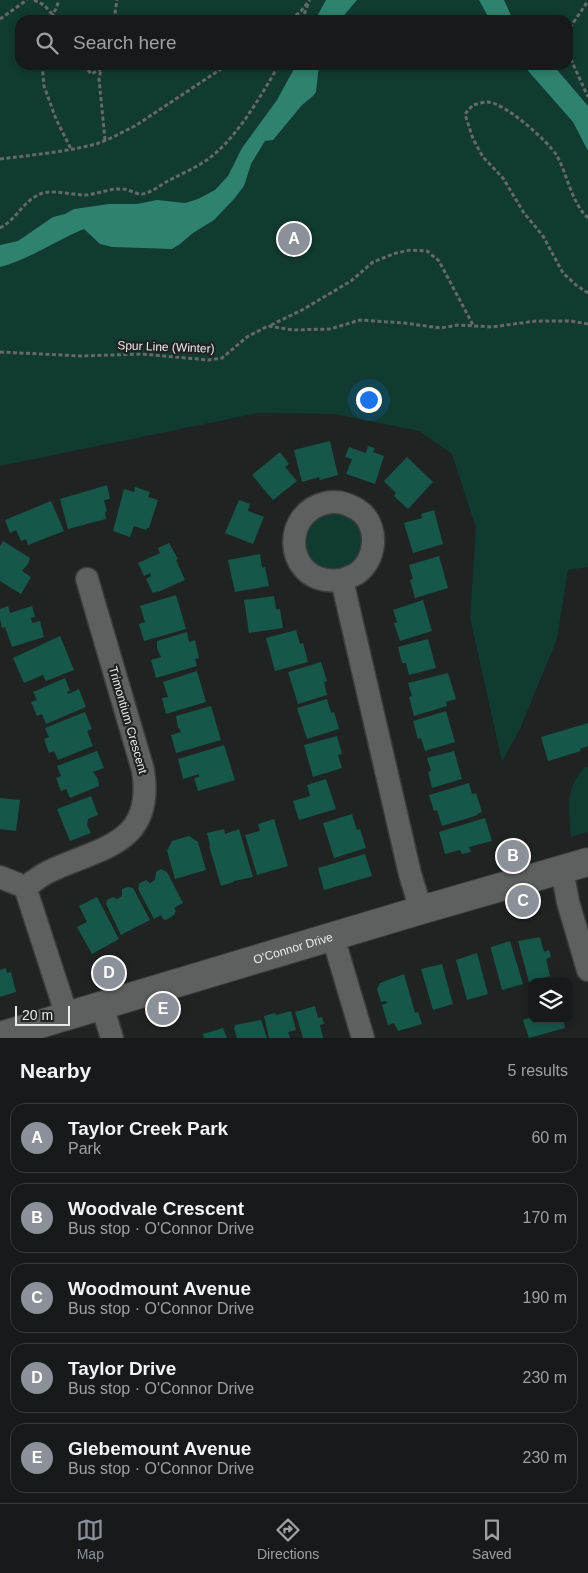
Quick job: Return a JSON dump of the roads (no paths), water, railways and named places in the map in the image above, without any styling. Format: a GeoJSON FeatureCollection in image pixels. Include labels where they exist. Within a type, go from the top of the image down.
{"type":"FeatureCollection","features":[{"type":"Feature","properties":{"kind":"main road","name":"O'Connor Drive"},"geometry":{"type":"LineString","coordinates":[[0,1036],[575,865]]}},
{"type":"Feature","properties":{"kind":"street","name":"Trimontium Crescent"},"geometry":{"type":"LineString","coordinates":[[25,887],[46,873],[112,845],[125,837],[135,825],[142,810],[145,786],[140,760],[86,579]]}},
{"type":"Feature","properties":{"kind":"street"},"geometry":{"type":"LineString","coordinates":[[342,580],[410,874],[421,910]]}},
{"type":"Feature","properties":{"kind":"street"},"geometry":{"type":"LineString","coordinates":[[575,865],[568,902],[588,970]]}},
{"type":"Feature","properties":{"kind":"street"},"geometry":{"type":"LineString","coordinates":[[0,877],[25,887],[67,1016]]}},
{"type":"Feature","properties":{"kind":"street"},"geometry":{"type":"LineString","coordinates":[[333,937],[363,1038]]}},
{"type":"Feature","properties":{"kind":"street"},"geometry":{"type":"LineString","coordinates":[[102,1006],[112,1038]]}},
{"type":"Feature","properties":{"kind":"place","name":"Taylor Creek Park"},"geometry":{"type":"Point","coordinates":[294,239]}},
{"type":"Feature","properties":{"kind":"place","name":"Woodvale Crescent"},"geometry":{"type":"Point","coordinates":[513,856]}},
{"type":"Feature","properties":{"kind":"place","name":"Woodmount Avenue"},"geometry":{"type":"Point","coordinates":[523,901]}},
{"type":"Feature","properties":{"kind":"place","name":"Taylor Drive"},"geometry":{"type":"Point","coordinates":[109,973]}},
{"type":"Feature","properties":{"kind":"place","name":"Glebemount Avenue"},"geometry":{"type":"Point","coordinates":[163,1009]}}]}
